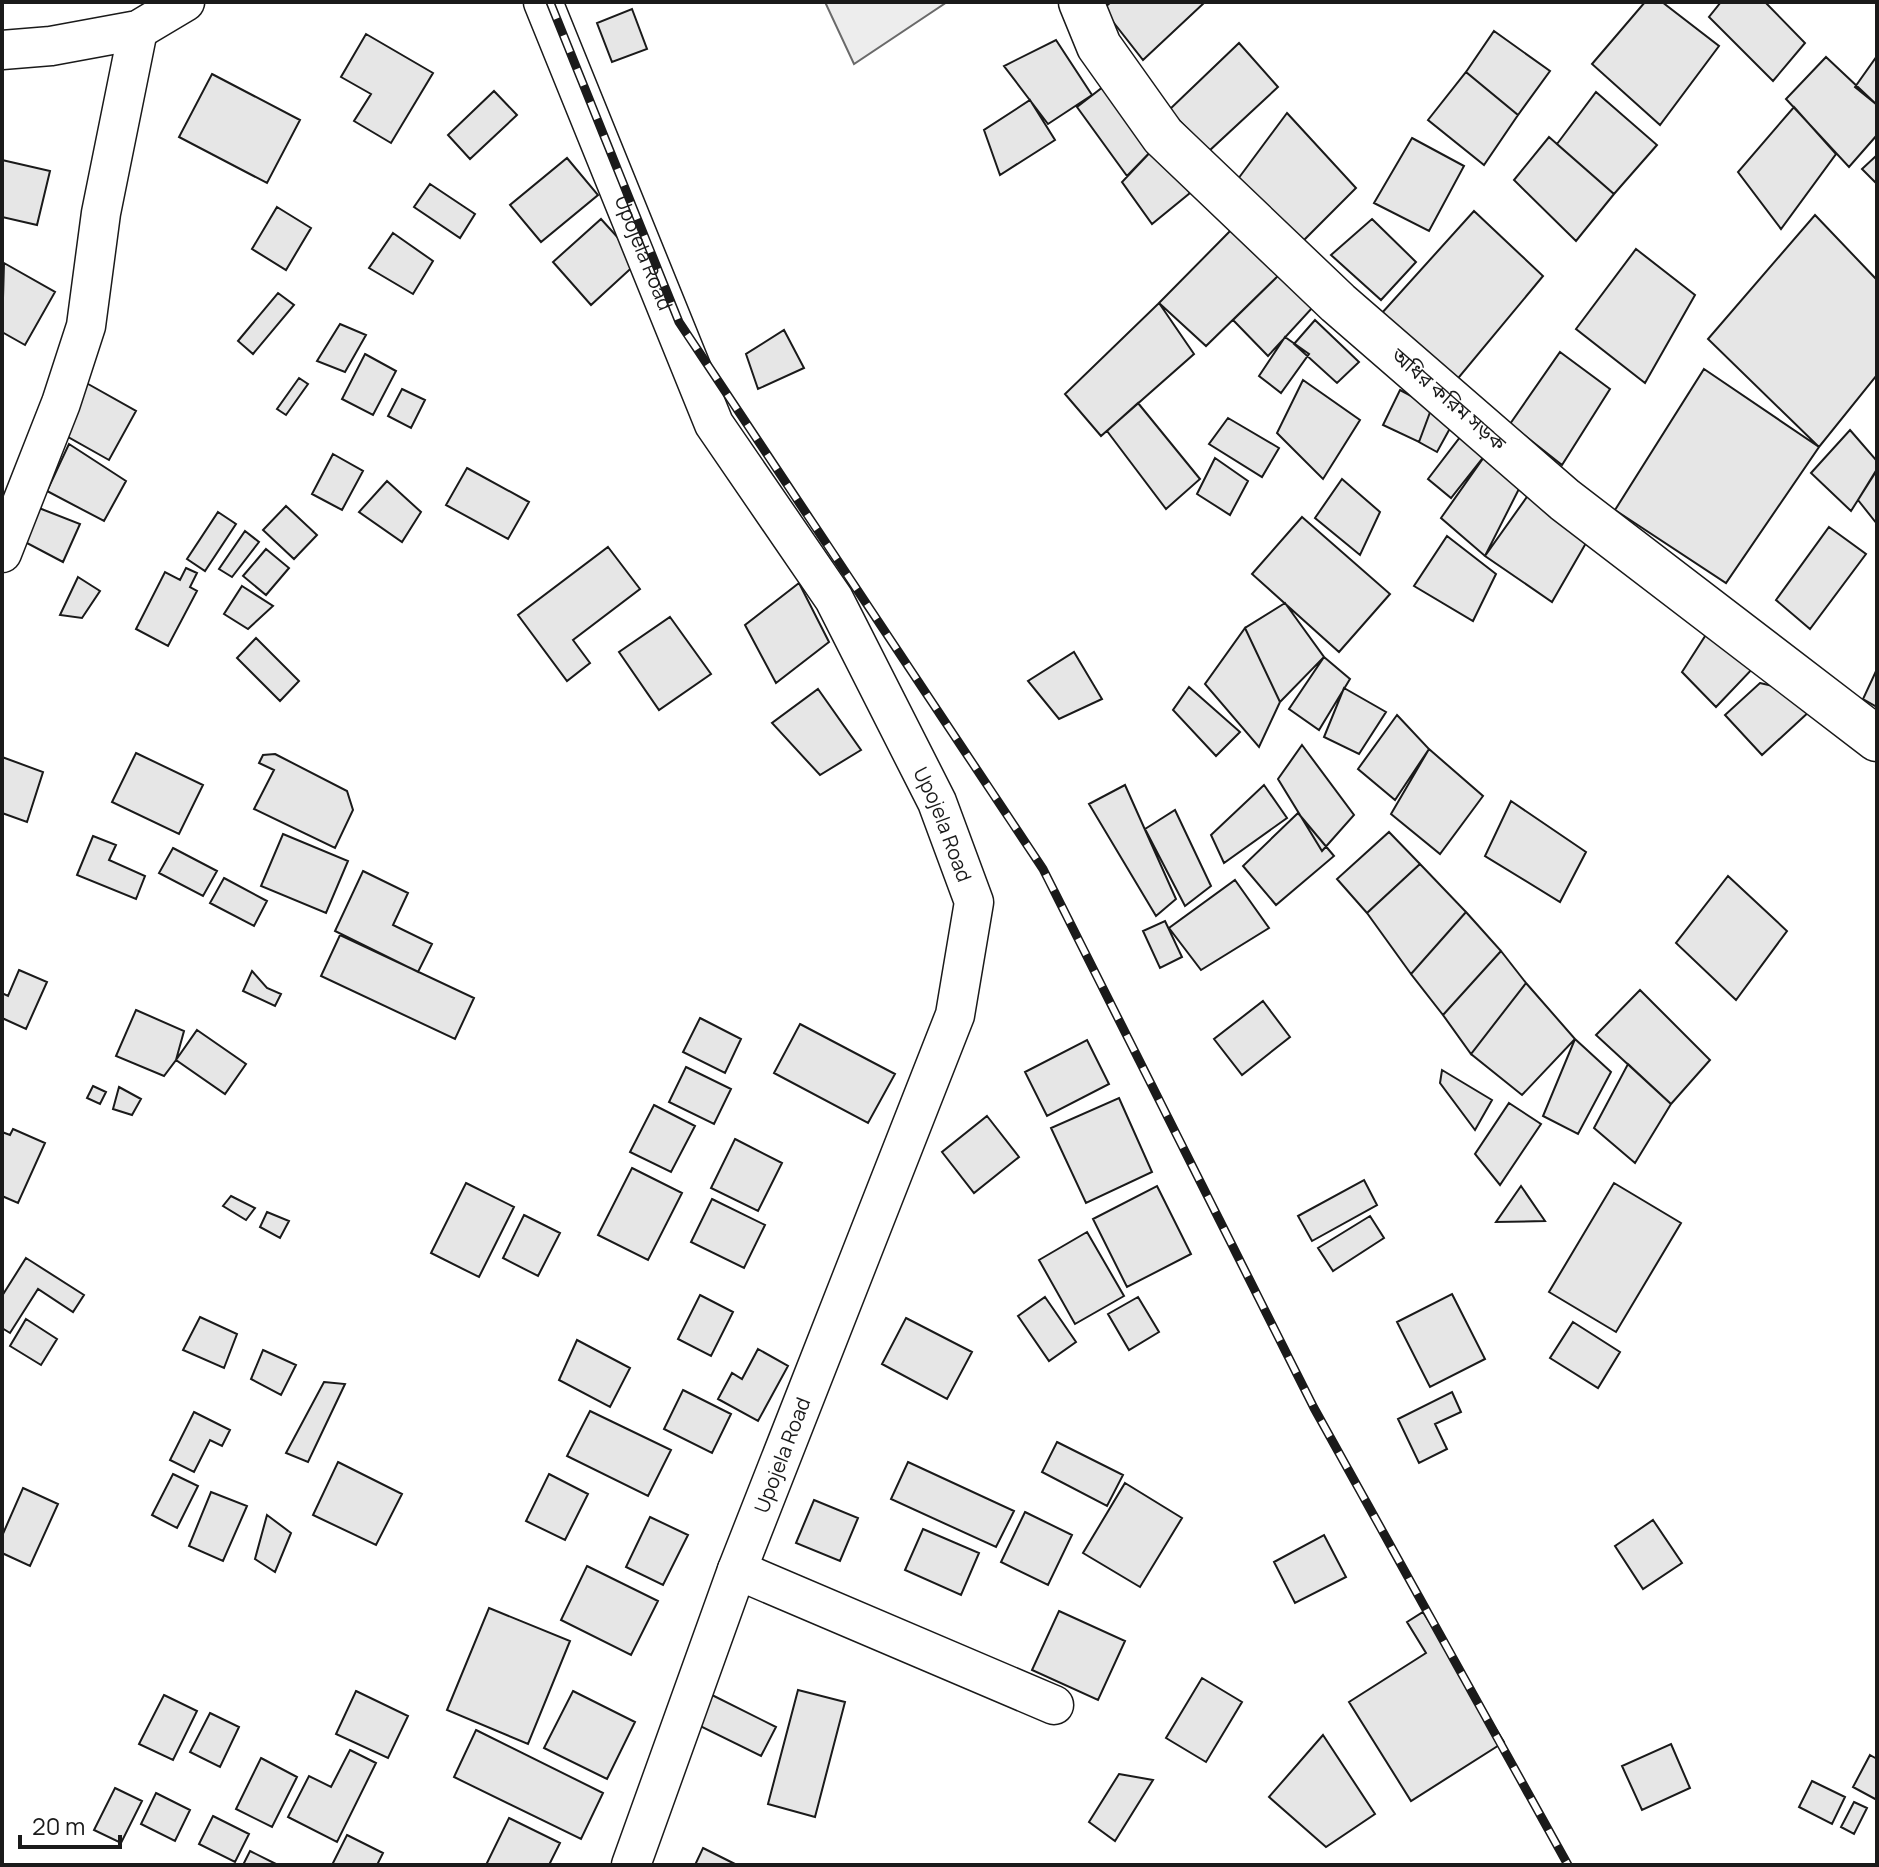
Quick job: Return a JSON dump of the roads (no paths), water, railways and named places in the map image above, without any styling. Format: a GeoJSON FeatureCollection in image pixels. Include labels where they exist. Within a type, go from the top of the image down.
{"type":"FeatureCollection","features":[{"type":"Feature","properties":{"kind":"main road","name":"অধির করিম সড়ক"},"geometry":{"type":"LineString","coordinates":[[1081,2],[1099,46],[1163,136],[1338,303],[1565,500],[1877,739]]}},
{"type":"Feature","properties":{"kind":"street"},"geometry":{"type":"LineString","coordinates":[[2,50],[51,46],[138,30],[185,2]]}},
{"type":"Feature","properties":{"kind":"street","name":"Upojela Road"},"geometry":{"type":"LineString","coordinates":[[543,2],[714,424],[834,599],[937,802],[974,902],[955,1015],[737,1570],[631,1865]]}},
{"type":"Feature","properties":{"kind":"street"},"geometry":{"type":"LineString","coordinates":[[2,553],[61,403],[86,326],[101,213],[138,30]]}},
{"type":"Feature","properties":{"kind":"street"},"geometry":{"type":"LineString","coordinates":[[737,1570],[1054,1705]]}},
{"type":"Feature","properties":{"kind":"railway"},"geometry":{"type":"LineString","coordinates":[[550,2],[679,322],[1043,869],[1314,1408],[1568,1865]]}}]}
